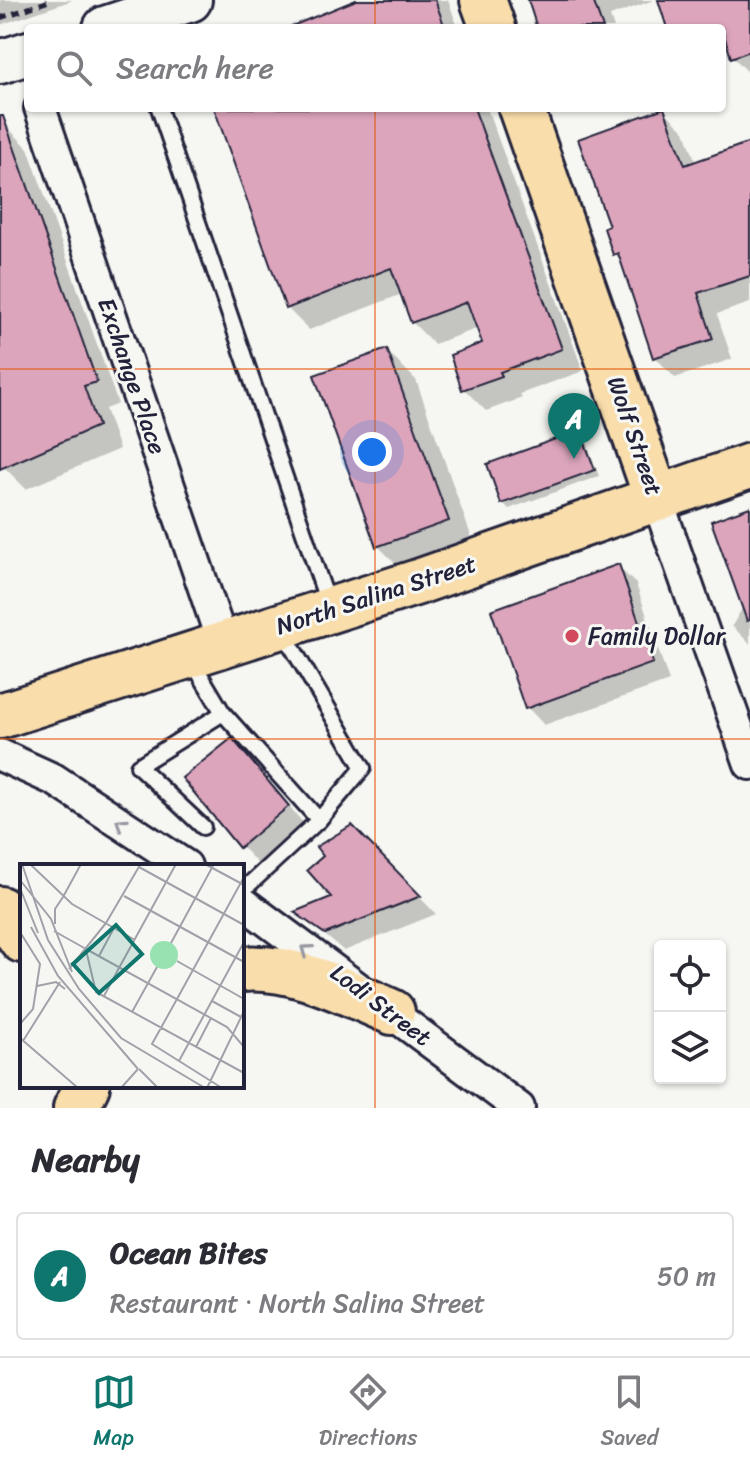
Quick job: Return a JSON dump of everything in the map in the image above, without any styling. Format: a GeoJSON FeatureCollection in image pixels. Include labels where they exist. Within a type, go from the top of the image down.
{"type":"FeatureCollection","features":[{"type":"Feature","properties":{"kind":"main road"},"geometry":{"type":"LineString","coordinates":[[127,24],[190,0]]}},
{"type":"Feature","properties":{"kind":"main road"},"geometry":{"type":"LineString","coordinates":[[483,0],[492,24]]}},
{"type":"Feature","properties":{"kind":"main road","name":"Wolf Street"},"geometry":{"type":"LineString","coordinates":[[522,112],[657,499]]}},
{"type":"Feature","properties":{"kind":"main road","name":"North Salina Street"},"geometry":{"type":"LineString","coordinates":[[0,716],[330,610],[750,466]]}},
{"type":"Feature","properties":{"kind":"main road"},"geometry":{"type":"LineString","coordinates":[[0,909],[20,937]]}},
{"type":"Feature","properties":{"kind":"main road"},"geometry":{"type":"LineString","coordinates":[[244,969],[264,968],[322,982],[392,1012]]}},
{"type":"Feature","properties":{"kind":"main road"},"geometry":{"type":"LineString","coordinates":[[50,1088],[54,1108]]}},
{"type":"Feature","properties":{"kind":"main road"},"geometry":{"type":"LineString","coordinates":[[76,1108],[86,1088]]}},
{"type":"Feature","properties":{"kind":"street","name":"Exchange Place"},"geometry":{"type":"LineString","coordinates":[[41,112],[206,650]]}},
{"type":"Feature","properties":{"kind":"street","name":"Wolf Street"},"geometry":{"type":"LineString","coordinates":[[657,499],[750,764]]}},
{"type":"Feature","properties":{"kind":"street"},"geometry":{"type":"LineString","coordinates":[[0,755],[55,780],[183,864]]}},
{"type":"Feature","properties":{"kind":"street","name":"Lodi Street"},"geometry":{"type":"LineString","coordinates":[[244,903],[519,1108]]}},
{"type":"Feature","properties":{"kind":"lane"},"geometry":{"type":"LineString","coordinates":[[160,112],[318,565],[330,610]]}},
{"type":"Feature","properties":{"kind":"lane"},"geometry":{"type":"LineString","coordinates":[[244,889],[319,820],[363,768],[280,626]]}},
{"type":"Feature","properties":{"kind":"lane"},"geometry":{"type":"LineString","coordinates":[[206,650],[223,713],[319,820]]}},
{"type":"Feature","properties":{"kind":"lane"},"geometry":{"type":"LineString","coordinates":[[203,827],[138,766],[223,713]]}},
{"type":"Feature","properties":{"kind":"path"},"geometry":{"type":"LineString","coordinates":[[0,18],[52,0]]}},
{"type":"Feature","properties":{"kind":"building"},"geometry":{"type":"Polygon","coordinates":[[[356,0],[435,0],[444,24],[297,24],[356,0]]]}},
{"type":"Feature","properties":{"kind":"building"},"geometry":{"type":"Polygon","coordinates":[[[528,0],[593,0],[602,24],[536,24],[528,0]]]}},
{"type":"Feature","properties":{"kind":"building"},"geometry":{"type":"Polygon","coordinates":[[[658,0],[750,0],[750,51],[731,58],[726,41],[726,24],[666,24],[658,0]]]}},
{"type":"Feature","properties":{"kind":"building"},"geometry":{"type":"Polygon","coordinates":[[[215,112],[475,112],[562,349],[462,390],[450,355],[482,343],[467,302],[411,323],[391,268],[286,309],[215,112]]]}},
{"type":"Feature","properties":{"kind":"building"},"geometry":{"type":"Polygon","coordinates":[[[653,112],[665,112],[685,165],[750,142],[750,276],[698,293],[713,339],[653,358],[618,253],[613,255],[604,228],[609,226],[578,139],[653,112]]]}},
{"type":"Feature","properties":{"kind":"building"},"geometry":{"type":"Polygon","coordinates":[[[0,116],[3,116],[97,382],[84,386],[98,426],[0,469],[0,116]]]}},
{"type":"Feature","properties":{"kind":"building"},"geometry":{"type":"Polygon","coordinates":[[[387,349],[449,521],[376,547],[314,375],[387,349]]]}},
{"type":"Feature","properties":{"kind":"building"},"geometry":{"type":"Polygon","coordinates":[[[580,430],[595,470],[501,504],[487,464],[580,430]]]}},
{"type":"Feature","properties":{"kind":"building"},"geometry":{"type":"Polygon","coordinates":[[[750,507],[750,620],[747,621],[711,521],[750,507]]]}},
{"type":"Feature","properties":{"kind":"building","name":"Family Dollar"},"geometry":{"type":"Polygon","coordinates":[[[619,564],[653,663],[525,709],[491,610],[619,564]]]}},
{"type":"Feature","properties":{"kind":"building"},"geometry":{"type":"Polygon","coordinates":[[[232,738],[289,806],[239,848],[182,778],[232,738]]]}},
{"type":"Feature","properties":{"kind":"building"},"geometry":{"type":"Polygon","coordinates":[[[352,825],[421,896],[325,934],[294,912],[331,897],[307,870],[323,856],[316,847],[352,825]]]}},
{"type":"Feature","properties":{"kind":"place","name":"Ocean Bites"},"geometry":{"type":"Point","coordinates":[574,459]}},
{"type":"Feature","properties":{"kind":"place","name":"Family Dollar"},"geometry":{"type":"Point","coordinates":[572,636]}}]}
